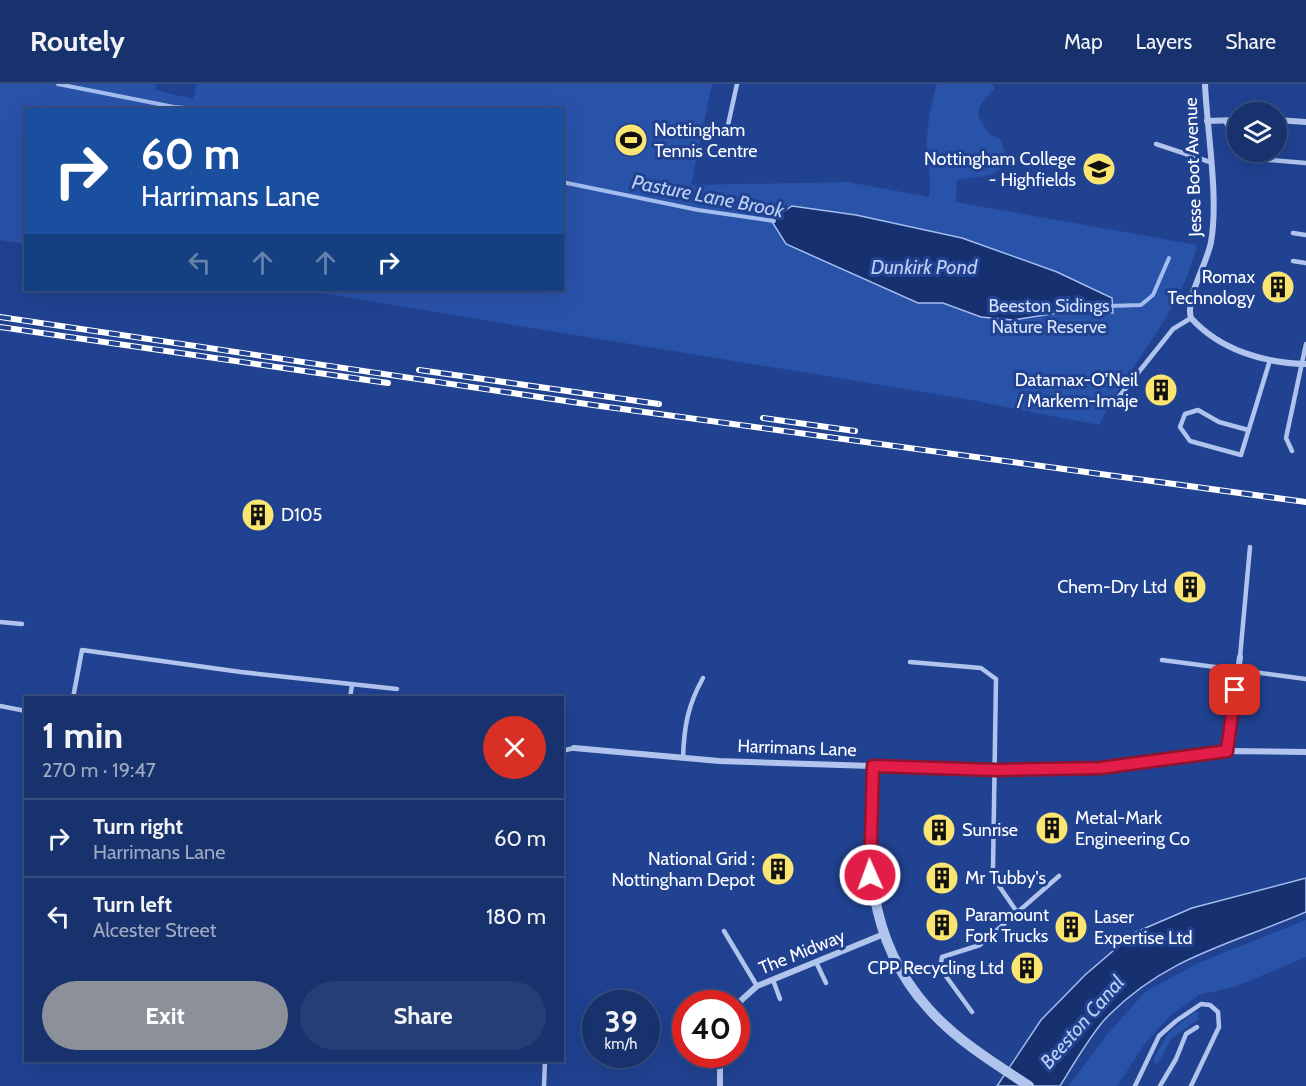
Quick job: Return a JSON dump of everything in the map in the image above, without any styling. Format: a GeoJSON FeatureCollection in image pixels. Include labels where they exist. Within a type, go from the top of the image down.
{"type":"FeatureCollection","features":[{"type":"Feature","properties":{"kind":"street","name":"Jesse Boot Avenue"},"geometry":{"type":"LineString","coordinates":[[1191,318],[1191,300],[1207,261],[1212,240],[1213,212],[1205,84]]}},
{"type":"Feature","properties":{"kind":"street"},"geometry":{"type":"LineString","coordinates":[[1207,121],[1225,121]]}},
{"type":"Feature","properties":{"kind":"street"},"geometry":{"type":"LineString","coordinates":[[1287,121],[1306,122]]}},
{"type":"Feature","properties":{"kind":"street"},"geometry":{"type":"LineString","coordinates":[[1191,318],[1217,340],[1250,355],[1304,364]]}},
{"type":"Feature","properties":{"kind":"street"},"geometry":{"type":"LineString","coordinates":[[1227,751],[1240,657]]}},
{"type":"Feature","properties":{"kind":"street","name":"Harrimans Lane"},"geometry":{"type":"LineString","coordinates":[[574,748],[683,758],[996,770],[1100,768],[1227,751],[1306,752]]}},
{"type":"Feature","properties":{"kind":"street"},"geometry":{"type":"LineString","coordinates":[[873,766],[870,875],[884,934],[894,956],[927,1008],[977,1051],[1029,1086]]}},
{"type":"Feature","properties":{"kind":"street","name":"The Midway"},"geometry":{"type":"LineString","coordinates":[[750,992],[757,986],[884,934]]}},
{"type":"Feature","properties":{"kind":"street"},"geometry":{"type":"LineString","coordinates":[[720,1068],[720,1086]]}},
{"type":"Feature","properties":{"kind":"lane"},"geometry":{"type":"LineString","coordinates":[[726,134],[737,84]]}},
{"type":"Feature","properties":{"kind":"lane"},"geometry":{"type":"LineString","coordinates":[[1225,121],[1227,125]]}},
{"type":"Feature","properties":{"kind":"lane"},"geometry":{"type":"LineString","coordinates":[[1156,144],[1210,162]]}},
{"type":"Feature","properties":{"kind":"lane"},"geometry":{"type":"LineString","coordinates":[[1287,161],[1306,163]]}},
{"type":"Feature","properties":{"kind":"lane"},"geometry":{"type":"LineString","coordinates":[[1293,232],[1306,235]]}},
{"type":"Feature","properties":{"kind":"lane"},"geometry":{"type":"LineString","coordinates":[[1293,261],[1306,263]]}},
{"type":"Feature","properties":{"kind":"lane"},"geometry":{"type":"LineString","coordinates":[[1114,403],[1173,329],[1191,318]]}},
{"type":"Feature","properties":{"kind":"lane"},"geometry":{"type":"LineString","coordinates":[[1292,451],[1286,438],[1304,364],[1306,345]]}},
{"type":"Feature","properties":{"kind":"lane"},"geometry":{"type":"LineString","coordinates":[[1248,430],[1219,422],[1198,410],[1185,414],[1180,427],[1190,441],[1241,455],[1270,360]]}},
{"type":"Feature","properties":{"kind":"lane"},"geometry":{"type":"LineString","coordinates":[[1240,657],[1250,547]]}},
{"type":"Feature","properties":{"kind":"lane"},"geometry":{"type":"LineString","coordinates":[[0,622],[22,624]]}},
{"type":"Feature","properties":{"kind":"lane"},"geometry":{"type":"LineString","coordinates":[[73,696],[82,650],[397,689]]}},
{"type":"Feature","properties":{"kind":"lane"},"geometry":{"type":"LineString","coordinates":[[1162,660],[1306,679]]}},
{"type":"Feature","properties":{"kind":"lane"},"geometry":{"type":"LineString","coordinates":[[910,662],[981,668],[996,679],[993,868],[997,883],[1017,912]]}},
{"type":"Feature","properties":{"kind":"lane"},"geometry":{"type":"LineString","coordinates":[[683,758],[684,721],[690,701],[704,678]]}},
{"type":"Feature","properties":{"kind":"lane"},"geometry":{"type":"LineString","coordinates":[[350,696],[352,685]]}},
{"type":"Feature","properties":{"kind":"lane"},"geometry":{"type":"LineString","coordinates":[[0,706],[24,711]]}},
{"type":"Feature","properties":{"kind":"lane","name":"Harrimans Lane"},"geometry":{"type":"LineString","coordinates":[[564,746],[574,748]]}},
{"type":"Feature","properties":{"kind":"lane","name":"Harrimans Lane"},"geometry":{"type":"LineString","coordinates":[[564,750],[574,748]]}},
{"type":"Feature","properties":{"kind":"lane"},"geometry":{"type":"LineString","coordinates":[[972,1012],[940,968],[942,957],[980,945],[1059,876]]}},
{"type":"Feature","properties":{"kind":"lane"},"geometry":{"type":"LineString","coordinates":[[724,931],[757,986]]}},
{"type":"Feature","properties":{"kind":"lane"},"geometry":{"type":"LineString","coordinates":[[816,962],[826,982]]}},
{"type":"Feature","properties":{"kind":"lane"},"geometry":{"type":"LineString","coordinates":[[773,980],[780,999]]}},
{"type":"Feature","properties":{"kind":"lane"},"geometry":{"type":"LineString","coordinates":[[1135,1086],[1159,1036],[1192,1008],[1201,1004],[1210,1005],[1218,1012],[1219,1027],[1191,1086]]}},
{"type":"Feature","properties":{"kind":"lane"},"geometry":{"type":"LineString","coordinates":[[1160,1086],[1176,1059],[1186,1034],[1197,1027]]}},
{"type":"Feature","properties":{"kind":"lane"},"geometry":{"type":"LineString","coordinates":[[544,1086],[545,1062]]}},
{"type":"Feature","properties":{"kind":"green space","name":"Beeston Sidings Nature Reserve"},"geometry":{"type":"Polygon","coordinates":[[[0,84],[156,84],[155,90],[193,99],[197,84],[712,84],[691,185],[848,182],[929,197],[927,133],[937,84],[991,84],[995,88],[980,105],[978,116],[989,134],[1000,139],[1009,163],[991,175],[957,180],[956,202],[1197,245],[1179,294],[1099,425],[960,398],[307,291],[564,291],[564,108],[24,108],[24,244],[0,240],[0,84]]]}},
{"type":"Feature","properties":{"kind":"green space"},"geometry":{"type":"Polygon","coordinates":[[[1306,920],[1306,957],[1234,987],[1199,995],[1170,1016],[1146,1042],[1117,1086],[1069,1086],[1106,1036],[1145,992],[1198,963],[1306,920]]]}},
{"type":"Feature","properties":{"kind":"green space"},"geometry":{"type":"Polygon","coordinates":[[[1195,1012],[1201,1012],[1197,1015],[1199,1019],[1172,1038],[1157,1065],[1153,1060],[1169,1032],[1195,1012]]]}},
{"type":"Feature","properties":{"kind":"water","name":"Dunkirk Pond"},"geometry":{"type":"Polygon","coordinates":[[[792,206],[856,215],[962,238],[1057,272],[1112,298],[1113,313],[1070,311],[1013,320],[981,317],[943,303],[918,303],[786,244],[771,220],[792,206]]]}},
{"type":"Feature","properties":{"kind":"water","name":"Beeston Canal"},"geometry":{"type":"Polygon","coordinates":[[[1306,878],[1306,912],[1202,953],[1154,979],[1131,995],[1096,1030],[1060,1086],[997,1086],[1041,1020],[1085,975],[1134,933],[1192,908],[1306,878]]]}},
{"type":"Feature","properties":{"kind":"waterway","name":"Pasture Lane Brook"},"geometry":{"type":"LineString","coordinates":[[58,84],[186,108]]}},
{"type":"Feature","properties":{"kind":"waterway","name":"Pasture Lane Brook"},"geometry":{"type":"LineString","coordinates":[[564,182],[698,210],[774,221]]}},
{"type":"Feature","properties":{"kind":"waterway","name":"Pasture Lane Brook"},"geometry":{"type":"LineString","coordinates":[[1108,306],[1141,305],[1153,295],[1169,258]]}},
{"type":"Feature","properties":{"kind":"railway"},"geometry":{"type":"LineString","coordinates":[[0,317],[593,405],[1306,502]]}},
{"type":"Feature","properties":{"kind":"railway"},"geometry":{"type":"LineString","coordinates":[[0,327],[388,383]]}},
{"type":"Feature","properties":{"kind":"railway"},"geometry":{"type":"LineString","coordinates":[[419,370],[659,404]]}},
{"type":"Feature","properties":{"kind":"railway"},"geometry":{"type":"LineString","coordinates":[[763,418],[855,431]]}},
{"type":"Feature","properties":{"kind":"place","name":"Nottingham Tennis Centre"},"geometry":{"type":"Point","coordinates":[631,140]}},
{"type":"Feature","properties":{"kind":"place","name":"Nottingham College - Highfields"},"geometry":{"type":"Point","coordinates":[1099,169]}},
{"type":"Feature","properties":{"kind":"place","name":"Romax Technology"},"geometry":{"type":"Point","coordinates":[1278,287]}},
{"type":"Feature","properties":{"kind":"place","name":"Datamax-O’Neil / Markem-Imaje"},"geometry":{"type":"Point","coordinates":[1161,390]}},
{"type":"Feature","properties":{"kind":"place","name":"D105"},"geometry":{"type":"Point","coordinates":[258,515]}},
{"type":"Feature","properties":{"kind":"place","name":"Chem-Dry Ltd"},"geometry":{"type":"Point","coordinates":[1190,587]}},
{"type":"Feature","properties":{"kind":"place","name":"Metal-Mark Engineering Co"},"geometry":{"type":"Point","coordinates":[1052,828]}},
{"type":"Feature","properties":{"kind":"place","name":"Sunrise"},"geometry":{"type":"Point","coordinates":[939,830]}},
{"type":"Feature","properties":{"kind":"place","name":"National Grid : Nottingham Depot"},"geometry":{"type":"Point","coordinates":[778,869]}},
{"type":"Feature","properties":{"kind":"place","name":"Mr Tubby's"},"geometry":{"type":"Point","coordinates":[942,878]}},
{"type":"Feature","properties":{"kind":"place","name":"Paramount Fork Trucks"},"geometry":{"type":"Point","coordinates":[942,925]}},
{"type":"Feature","properties":{"kind":"place","name":"Laser Expertise Ltd"},"geometry":{"type":"Point","coordinates":[1071,927]}},
{"type":"Feature","properties":{"kind":"place","name":"CPP Recycling Ltd"},"geometry":{"type":"Point","coordinates":[1027,968]}},
{"type":"Feature","properties":{"kind":"route"},"geometry":{"type":"LineString","coordinates":[[870,875],[873,766],[996,770],[1100,768],[1227,751],[1235,690]]}}]}
